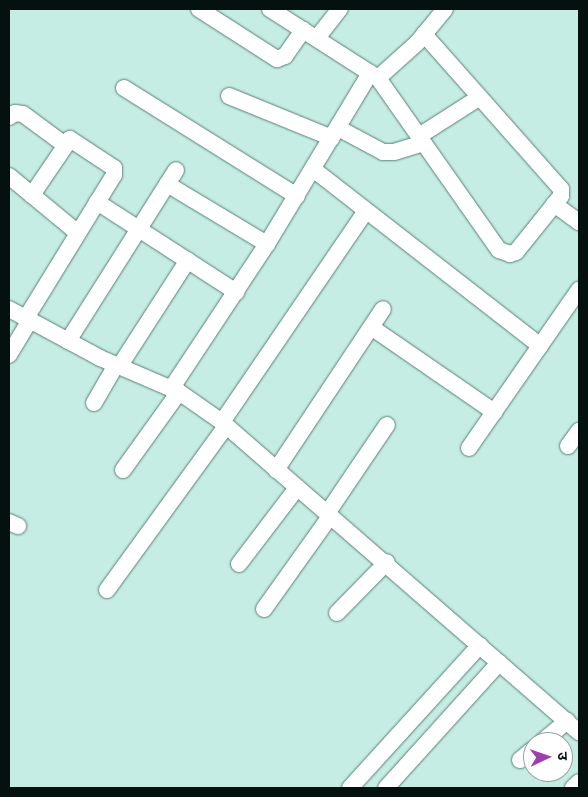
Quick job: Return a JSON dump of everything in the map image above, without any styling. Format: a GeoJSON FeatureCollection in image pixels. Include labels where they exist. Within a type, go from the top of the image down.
{"type":"FeatureCollection","features":[{"type":"Feature","properties":{"kind":"street"},"geometry":{"type":"LineString","coordinates":[[199,9],[278,59],[285,56],[340,9]]}},
{"type":"Feature","properties":{"kind":"street"},"geometry":{"type":"LineString","coordinates":[[270,9],[374,75],[504,253],[516,252],[562,193],[559,185],[424,34]]}},
{"type":"Feature","properties":{"kind":"street"},"geometry":{"type":"LineString","coordinates":[[123,470],[175,391],[335,133],[374,75],[424,34],[445,9]]}},
{"type":"Feature","properties":{"kind":"street"},"geometry":{"type":"LineString","coordinates":[[124,88],[297,196]]}},
{"type":"Feature","properties":{"kind":"street"},"geometry":{"type":"LineString","coordinates":[[229,96],[383,152],[394,152],[421,140],[480,97]]}},
{"type":"Feature","properties":{"kind":"street"},"geometry":{"type":"LineString","coordinates":[[9,117],[14,112],[23,114],[65,145]]}},
{"type":"Feature","properties":{"kind":"street"},"geometry":{"type":"LineString","coordinates":[[9,355],[78,232],[114,175],[114,168],[72,140],[65,145],[32,195]]}},
{"type":"Feature","properties":{"kind":"street"},"geometry":{"type":"LineString","coordinates":[[313,169],[540,346]]}},
{"type":"Feature","properties":{"kind":"street"},"geometry":{"type":"LineString","coordinates":[[68,341],[176,170]]}},
{"type":"Feature","properties":{"kind":"street"},"geometry":{"type":"LineString","coordinates":[[9,176],[78,232]]}},
{"type":"Feature","properties":{"kind":"street"},"geometry":{"type":"LineString","coordinates":[[167,184],[267,244]]}},
{"type":"Feature","properties":{"kind":"street"},"geometry":{"type":"LineString","coordinates":[[98,202],[236,292]]}},
{"type":"Feature","properties":{"kind":"street"},"geometry":{"type":"LineString","coordinates":[[554,204],[579,222]]}},
{"type":"Feature","properties":{"kind":"street"},"geometry":{"type":"LineString","coordinates":[[107,590],[224,424],[366,211]]}},
{"type":"Feature","properties":{"kind":"street"},"geometry":{"type":"LineString","coordinates":[[94,402],[188,260]]}},
{"type":"Feature","properties":{"kind":"street"},"geometry":{"type":"LineString","coordinates":[[469,448],[579,290]]}},
{"type":"Feature","properties":{"kind":"street"},"geometry":{"type":"LineString","coordinates":[[9,309],[118,366],[175,391],[224,424],[297,488],[387,562],[499,663],[573,726],[561,732]]}},
{"type":"Feature","properties":{"kind":"street"},"geometry":{"type":"LineString","coordinates":[[276,470],[383,309]]}},
{"type":"Feature","properties":{"kind":"street"},"geometry":{"type":"LineString","coordinates":[[371,327],[494,412]]}},
{"type":"Feature","properties":{"kind":"street"},"geometry":{"type":"LineString","coordinates":[[264,608],[388,426]]}},
{"type":"Feature","properties":{"kind":"street"},"geometry":{"type":"LineString","coordinates":[[568,446],[579,431]]}},
{"type":"Feature","properties":{"kind":"street"},"geometry":{"type":"LineString","coordinates":[[239,564],[297,488]]}},
{"type":"Feature","properties":{"kind":"street"},"geometry":{"type":"LineString","coordinates":[[337,613],[387,562]]}},
{"type":"Feature","properties":{"kind":"street"},"geometry":{"type":"LineString","coordinates":[[350,788],[480,646]]}},
{"type":"Feature","properties":{"kind":"street"},"geometry":{"type":"LineString","coordinates":[[386,788],[499,663]]}},
{"type":"Feature","properties":{"kind":"street"},"geometry":{"type":"LineString","coordinates":[[572,788],[579,782]]}}]}
